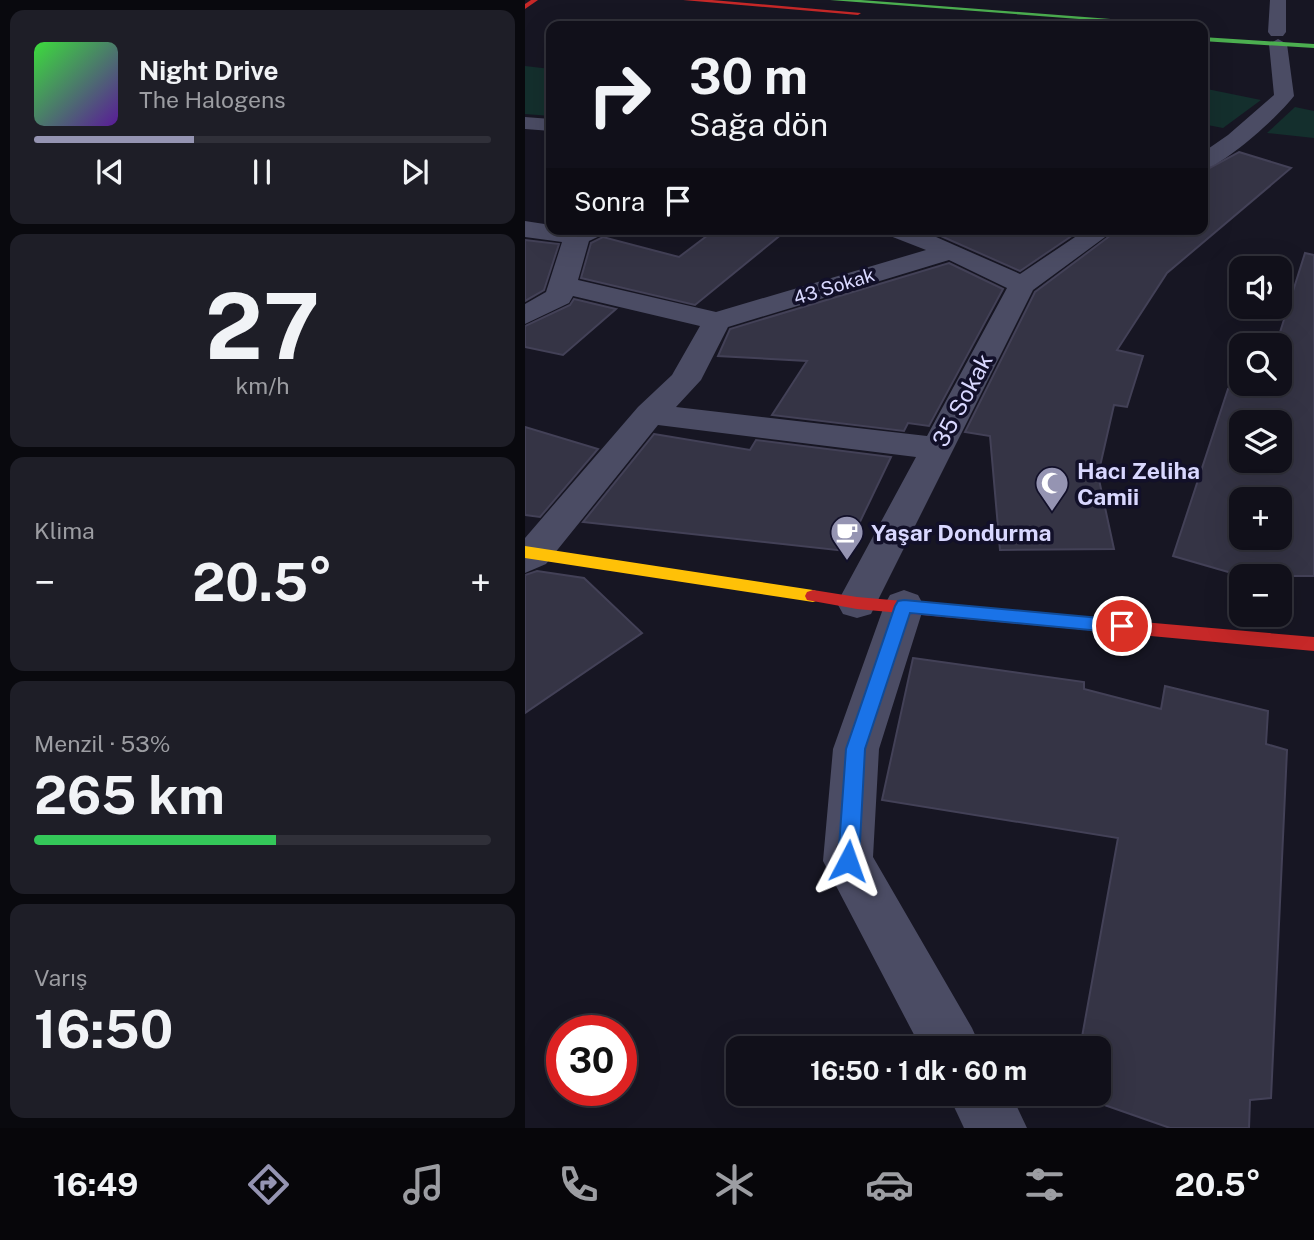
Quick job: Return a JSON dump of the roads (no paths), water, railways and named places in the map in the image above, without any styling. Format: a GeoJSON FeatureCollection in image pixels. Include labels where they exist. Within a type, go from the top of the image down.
{"type":"FeatureCollection","features":[{"type":"Feature","properties":{"kind":"main road"},"geometry":{"type":"LineString","coordinates":[[525,7],[535,0]]}},
{"type":"Feature","properties":{"kind":"main road"},"geometry":{"type":"LineString","coordinates":[[686,0],[970,21]]}},
{"type":"Feature","properties":{"kind":"main road"},"geometry":{"type":"LineString","coordinates":[[833,0],[1129,21]]}},
{"type":"Feature","properties":{"kind":"main road"},"geometry":{"type":"LineString","coordinates":[[1208,27],[1314,46]]}},
{"type":"Feature","properties":{"kind":"main road"},"geometry":{"type":"LineString","coordinates":[[1208,38],[1277,38],[1314,34]]}},
{"type":"Feature","properties":{"kind":"main road"},"geometry":{"type":"LineString","coordinates":[[528,555],[880,604],[1314,645]]}},
{"type":"Feature","properties":{"kind":"street"},"geometry":{"type":"LineString","coordinates":[[1208,159],[1294,97],[1277,38],[1278,0]]}},
{"type":"Feature","properties":{"kind":"street"},"geometry":{"type":"LineString","coordinates":[[525,123],[546,125]]}},
{"type":"Feature","properties":{"kind":"street"},"geometry":{"type":"LineString","coordinates":[[1213,135],[1236,140]]}},
{"type":"Feature","properties":{"kind":"street"},"geometry":{"type":"LineString","coordinates":[[525,229],[546,230]]}},
{"type":"Feature","properties":{"kind":"street"},"geometry":{"type":"LineString","coordinates":[[525,315],[559,297],[585,235]]}},
{"type":"Feature","properties":{"kind":"street"},"geometry":{"type":"LineString","coordinates":[[914,235],[1022,285]]}},
{"type":"Feature","properties":{"kind":"street","name":"35 Sokak"},"geometry":{"type":"LineString","coordinates":[[945,1036],[848,861],[856,749],[880,604],[937,448],[1022,285],[1095,235]]}},
{"type":"Feature","properties":{"kind":"street","name":"43 Sokak"},"geometry":{"type":"LineString","coordinates":[[717,321],[951,251]]}},
{"type":"Feature","properties":{"kind":"street"},"geometry":{"type":"LineString","coordinates":[[528,555],[650,414],[685,380],[717,321],[562,285]]}},
{"type":"Feature","properties":{"kind":"street"},"geometry":{"type":"LineString","coordinates":[[650,414],[937,448]]}},
{"type":"Feature","properties":{"kind":"street"},"geometry":{"type":"LineString","coordinates":[[985,1106],[997,1128]]}},
{"type":"Feature","properties":{"kind":"place","name":"Hacı Zeliha Camii"},"geometry":{"type":"Point","coordinates":[1052,513]}},
{"type":"Feature","properties":{"kind":"place","name":"Yaşar Dondurma"},"geometry":{"type":"Point","coordinates":[847,562]}}]}
